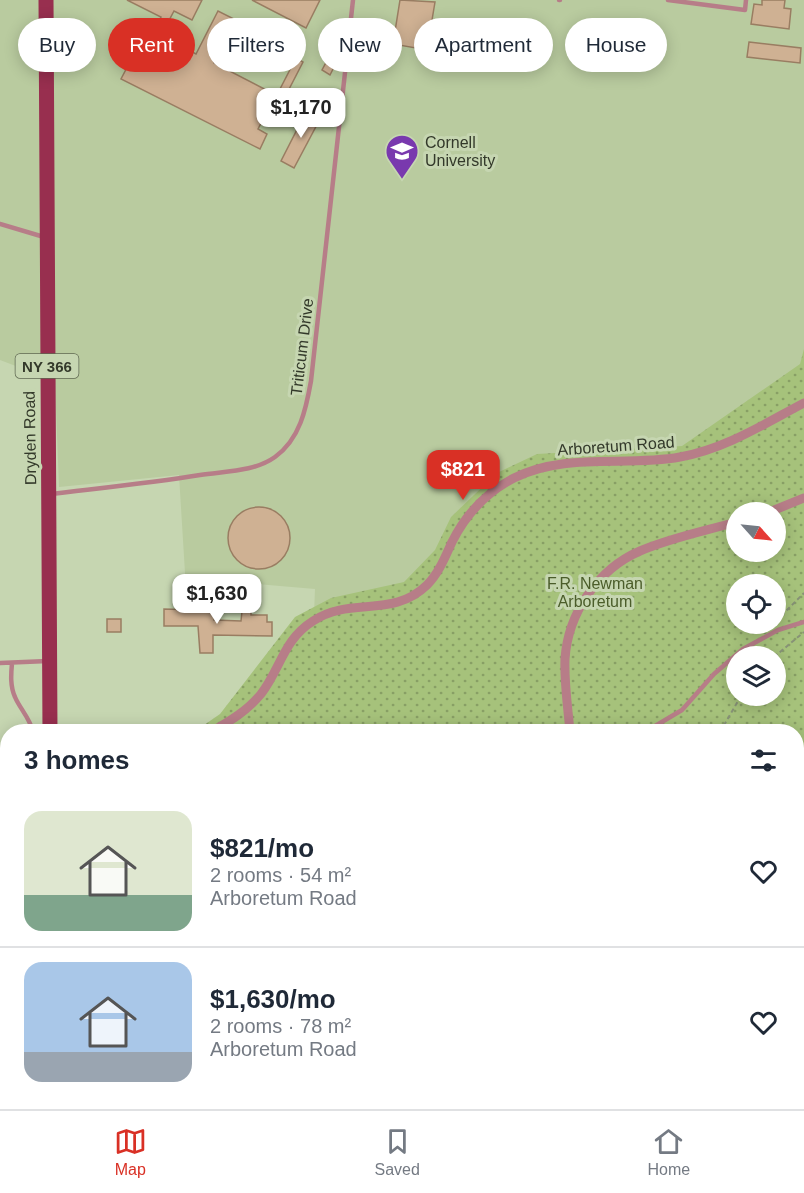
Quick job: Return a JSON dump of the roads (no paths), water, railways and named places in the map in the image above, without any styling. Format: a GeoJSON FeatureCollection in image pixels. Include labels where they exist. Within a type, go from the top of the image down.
{"type":"FeatureCollection","features":[{"type":"Feature","properties":{"kind":"main road","name":"Dryden Road"},"geometry":{"type":"LineString","coordinates":[[46,0],[50,724]]}},
{"type":"Feature","properties":{"kind":"street","name":"Arboretum Road"},"geometry":{"type":"LineString","coordinates":[[224,724],[246,710],[262,693],[288,645],[314,620],[331,612],[349,608],[384,607],[399,603],[426,586],[437,573],[469,514],[489,494],[514,478],[540,468],[563,464],[657,460],[699,453],[739,438],[804,403]]}},
{"type":"Feature","properties":{"kind":"street"},"geometry":{"type":"LineString","coordinates":[[786,505],[804,498]]}},
{"type":"Feature","properties":{"kind":"street"},"geometry":{"type":"LineString","coordinates":[[569,724],[565,670],[567,643],[578,612],[596,584],[616,565],[639,551],[726,525]]}},
{"type":"Feature","properties":{"kind":"lane","name":"Triticum Drive"},"geometry":{"type":"LineString","coordinates":[[48,494],[174,480],[251,468],[276,457],[293,439],[305,411],[311,381],[353,0]]}},
{"type":"Feature","properties":{"kind":"lane"},"geometry":{"type":"LineString","coordinates":[[668,0],[745,9],[746,0]]}},
{"type":"Feature","properties":{"kind":"lane"},"geometry":{"type":"LineString","coordinates":[[0,224],[46,237]]}},
{"type":"Feature","properties":{"kind":"lane"},"geometry":{"type":"LineString","coordinates":[[658,724],[682,710],[714,674],[743,649],[777,630],[804,622]]}},
{"type":"Feature","properties":{"kind":"lane"},"geometry":{"type":"LineString","coordinates":[[0,663],[50,661]]}},
{"type":"Feature","properties":{"kind":"lane"},"geometry":{"type":"LineString","coordinates":[[12,663],[13,694],[31,724]]}},
{"type":"Feature","properties":{"kind":"place","name":"Cornell University"},"geometry":{"type":"Point","coordinates":[402,180]}},
{"type":"Feature","properties":{"kind":"park label","name":"F.R. Newman Arboretum"},"geometry":{"type":"Point","coordinates":[595,592]}}]}
